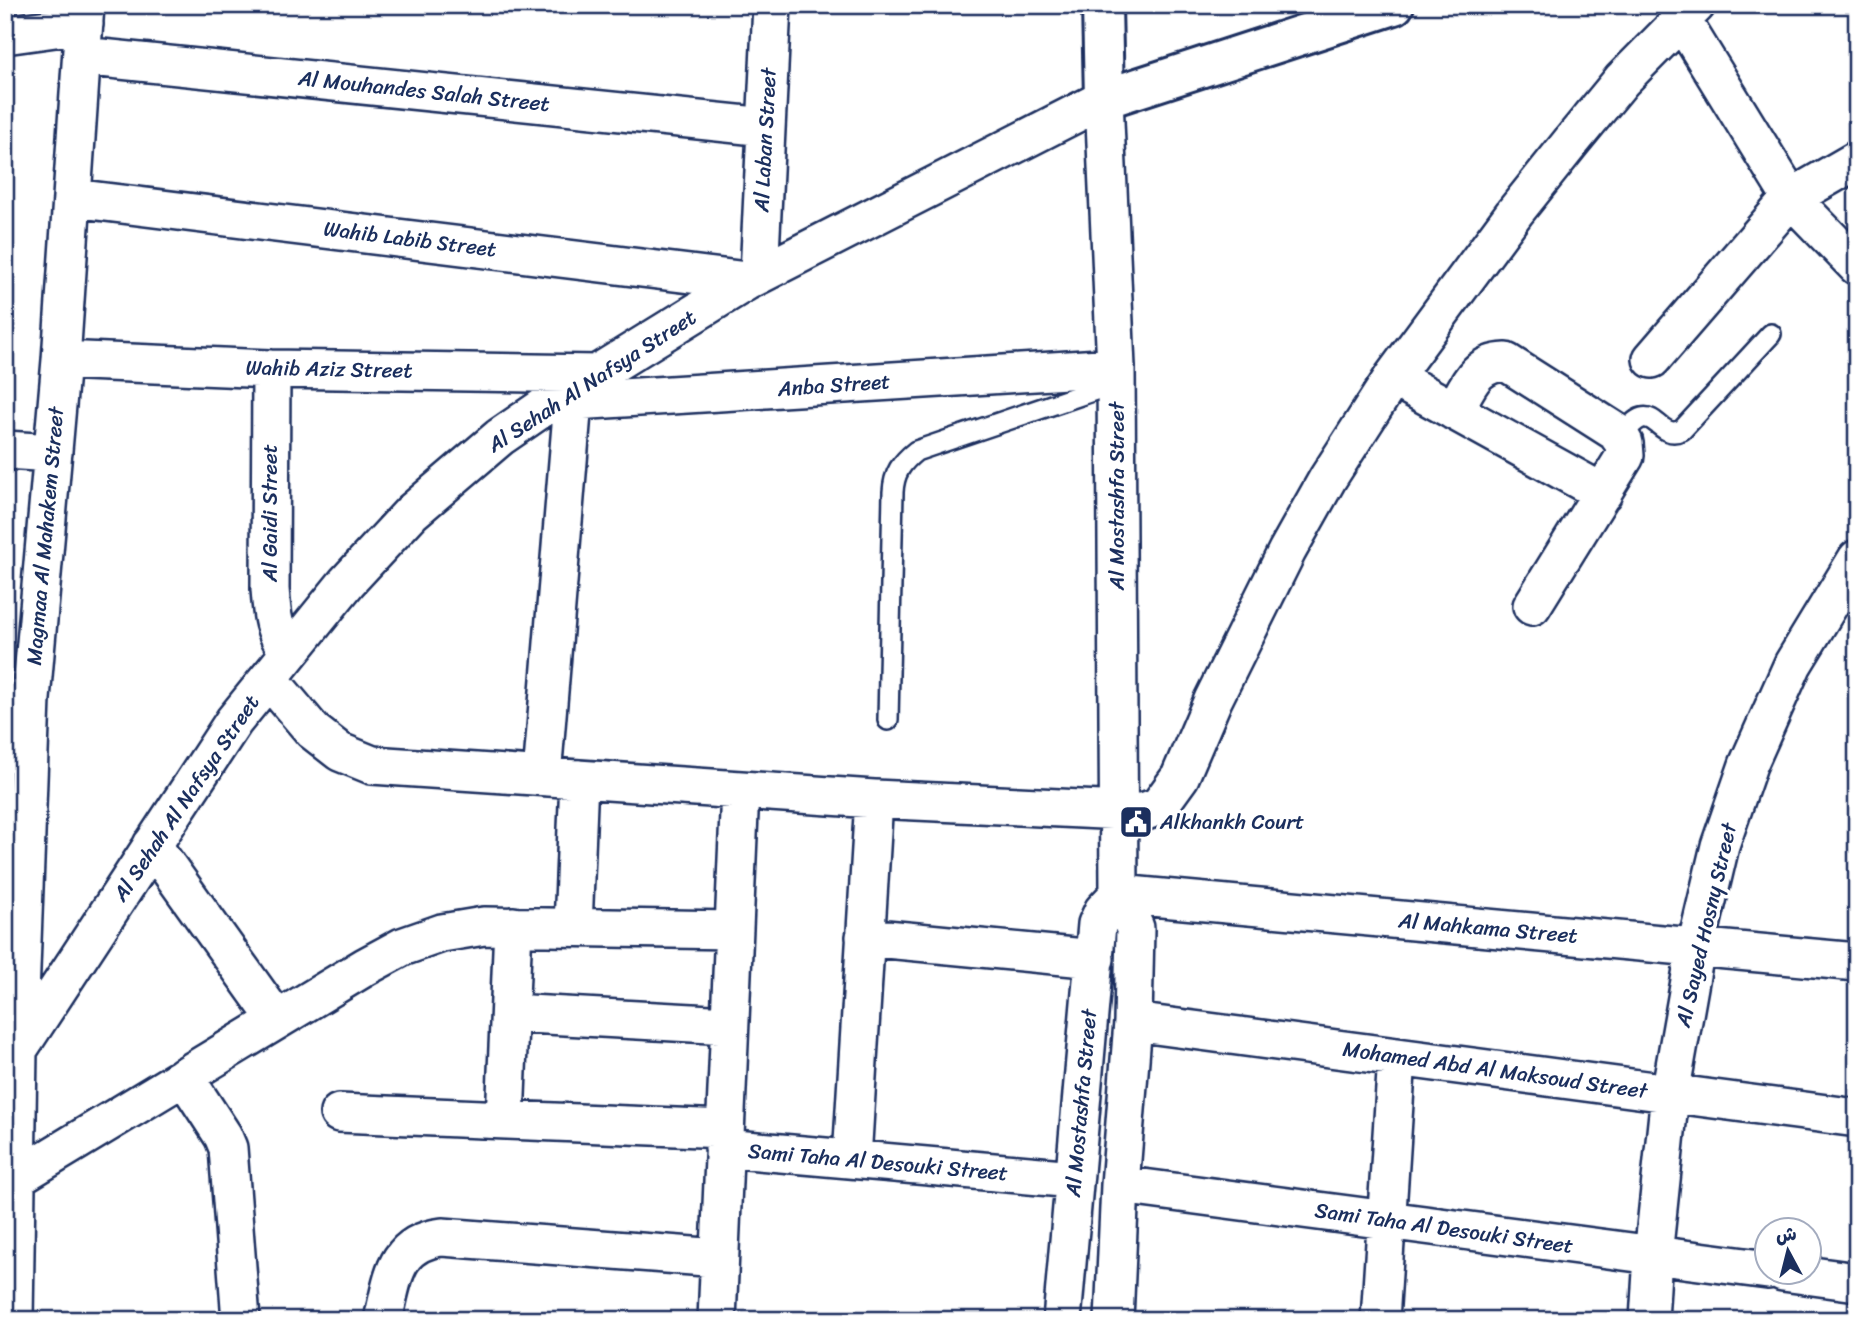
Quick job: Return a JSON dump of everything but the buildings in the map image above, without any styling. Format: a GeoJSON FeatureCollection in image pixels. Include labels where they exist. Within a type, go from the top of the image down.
{"type":"FeatureCollection","features":[{"type":"Feature","properties":{"kind":"main road"},"geometry":{"type":"LineString","coordinates":[[1102,5],[1104,99]]}},
{"type":"Feature","properties":{"kind":"main road","name":"Al Sehah Al Nafsya Street"},"geometry":{"type":"LineString","coordinates":[[1104,99],[1394,5]]}},
{"type":"Feature","properties":{"kind":"street","name":"Al Laban Street"},"geometry":{"type":"LineString","coordinates":[[753,278],[766,127],[772,5]]}},
{"type":"Feature","properties":{"kind":"street"},"geometry":{"type":"LineString","coordinates":[[1688,12],[1791,198],[1857,267]]}},
{"type":"Feature","properties":{"kind":"street","name":"Al Gaidi Street"},"geometry":{"type":"LineString","coordinates":[[271,369],[270,589],[279,666],[313,731],[340,752],[372,765],[874,799],[1143,812],[1158,806],[1180,777],[1249,625],[1287,551],[1328,478],[1392,377],[1506,223],[1563,152],[1622,80],[1688,12]]}},
{"type":"Feature","properties":{"kind":"street","name":"Al Mouhandes Salah Street"},"geometry":{"type":"LineString","coordinates":[[5,35],[84,29],[766,127]]}},
{"type":"Feature","properties":{"kind":"street","name":"Magmaa Al Mahakem Street"},"geometry":{"type":"LineString","coordinates":[[14,1320],[18,1050],[15,829],[21,620],[53,453],[84,29]]}},
{"type":"Feature","properties":{"kind":"street","name":"Al Sehah Al Nafsya Street"},"geometry":{"type":"LineString","coordinates":[[18,1050],[234,721],[347,582],[412,512],[500,437],[562,402],[598,374],[753,278],[1104,99]]}},
{"type":"Feature","properties":{"kind":"street","name":"Al Mostashfa Street"},"geometry":{"type":"LineString","coordinates":[[1104,99],[1116,375],[1119,894],[1135,928],[1133,1023],[1120,1185],[1114,1320]]}},
{"type":"Feature","properties":{"kind":"street"},"geometry":{"type":"LineString","coordinates":[[1652,359],[1791,198],[1857,160]]}},
{"type":"Feature","properties":{"kind":"street","name":"Wahib Labib Street"},"geometry":{"type":"LineString","coordinates":[[73,198],[753,278]]}},
{"type":"Feature","properties":{"kind":"street","name":"Wahib Aziz Street"},"geometry":{"type":"LineString","coordinates":[[61,360],[271,369],[598,374]]}},
{"type":"Feature","properties":{"kind":"street"},"geometry":{"type":"LineString","coordinates":[[1454,411],[1477,372],[1486,365],[1506,362],[1616,432],[1624,443],[1625,456],[1532,606]]}},
{"type":"Feature","properties":{"kind":"street","name":"Anba Street"},"geometry":{"type":"LineString","coordinates":[[562,402],[1116,375]]}},
{"type":"Feature","properties":{"kind":"street"},"geometry":{"type":"LineString","coordinates":[[1392,377],[1602,493]]}},
{"type":"Feature","properties":{"kind":"street"},"geometry":{"type":"LineString","coordinates":[[542,776],[562,402]]}},
{"type":"Feature","properties":{"kind":"street"},"geometry":{"type":"LineString","coordinates":[[5,450],[53,453]]}},
{"type":"Feature","properties":{"kind":"street","name":"Al Sayed Hosny Street"},"geometry":{"type":"LineString","coordinates":[[1649,1320],[1670,1094],[1696,947],[1720,846],[1748,765],[1793,664],[1857,559]]}},
{"type":"Feature","properties":{"kind":"street"},"geometry":{"type":"LineString","coordinates":[[573,927],[579,779]]}},
{"type":"Feature","properties":{"kind":"street"},"geometry":{"type":"LineString","coordinates":[[717,1320],[740,790]]}},
{"type":"Feature","properties":{"kind":"street"},"geometry":{"type":"LineString","coordinates":[[852,1159],[874,799]]}},
{"type":"Feature","properties":{"kind":"street"},"geometry":{"type":"LineString","coordinates":[[152,845],[277,1020]]}},
{"type":"Feature","properties":{"kind":"street","name":"Al Mostashfa Street"},"geometry":{"type":"LineString","coordinates":[[1062,1320],[1097,923],[1102,911],[1119,894]]}},
{"type":"Feature","properties":{"kind":"street","name":"Al Mahkama Street"},"geometry":{"type":"LineString","coordinates":[[1119,894],[1857,962]]}},
{"type":"Feature","properties":{"kind":"street"},"geometry":{"type":"LineString","coordinates":[[16,1178],[365,967],[402,947],[442,933],[484,926],[734,930]]}},
{"type":"Feature","properties":{"kind":"street"},"geometry":{"type":"LineString","coordinates":[[505,1120],[513,926]]}},
{"type":"Feature","properties":{"kind":"street"},"geometry":{"type":"LineString","coordinates":[[865,937],[1095,959]]}},
{"type":"Feature","properties":{"kind":"street"},"geometry":{"type":"LineString","coordinates":[[510,1013],[729,1025]]}},
{"type":"Feature","properties":{"kind":"street","name":"Mohamed Abd Al Maksoud Street"},"geometry":{"type":"LineString","coordinates":[[1133,1023],[1857,1118]]}},
{"type":"Feature","properties":{"kind":"street"},"geometry":{"type":"LineString","coordinates":[[1380,1320],[1397,1057]]}},
{"type":"Feature","properties":{"kind":"street"},"geometry":{"type":"LineString","coordinates":[[184,1076],[228,1148],[241,1320]]}},
{"type":"Feature","properties":{"kind":"street","name":"Sami Taha Al Desouki Street"},"geometry":{"type":"LineString","coordinates":[[340,1113],[505,1120],[724,1139],[852,1159],[1074,1179]]}},
{"type":"Feature","properties":{"kind":"street","name":"Sami Taha Al Desouki Street"},"geometry":{"type":"LineString","coordinates":[[1120,1185],[1754,1268]]}},
{"type":"Feature","properties":{"kind":"street"},"geometry":{"type":"LineString","coordinates":[[383,1320],[396,1268],[403,1255],[414,1245],[427,1239],[442,1237],[719,1258]]}},
{"type":"Feature","properties":{"kind":"street"},"geometry":{"type":"LineString","coordinates":[[1824,1278],[1857,1282]]}},
{"type":"Feature","properties":{"kind":"lane"},"geometry":{"type":"LineString","coordinates":[[1621,437],[1639,418],[1644,417],[1671,432],[1682,430],[1772,334]]}},
{"type":"Feature","properties":{"kind":"lane"},"geometry":{"type":"LineString","coordinates":[[888,720],[893,492],[898,468],[916,451],[1116,375]]}},
{"type":"Feature","properties":{"kind":"place","name":"Alkhankh Court"},"geometry":{"type":"Point","coordinates":[1136,822]}}]}
